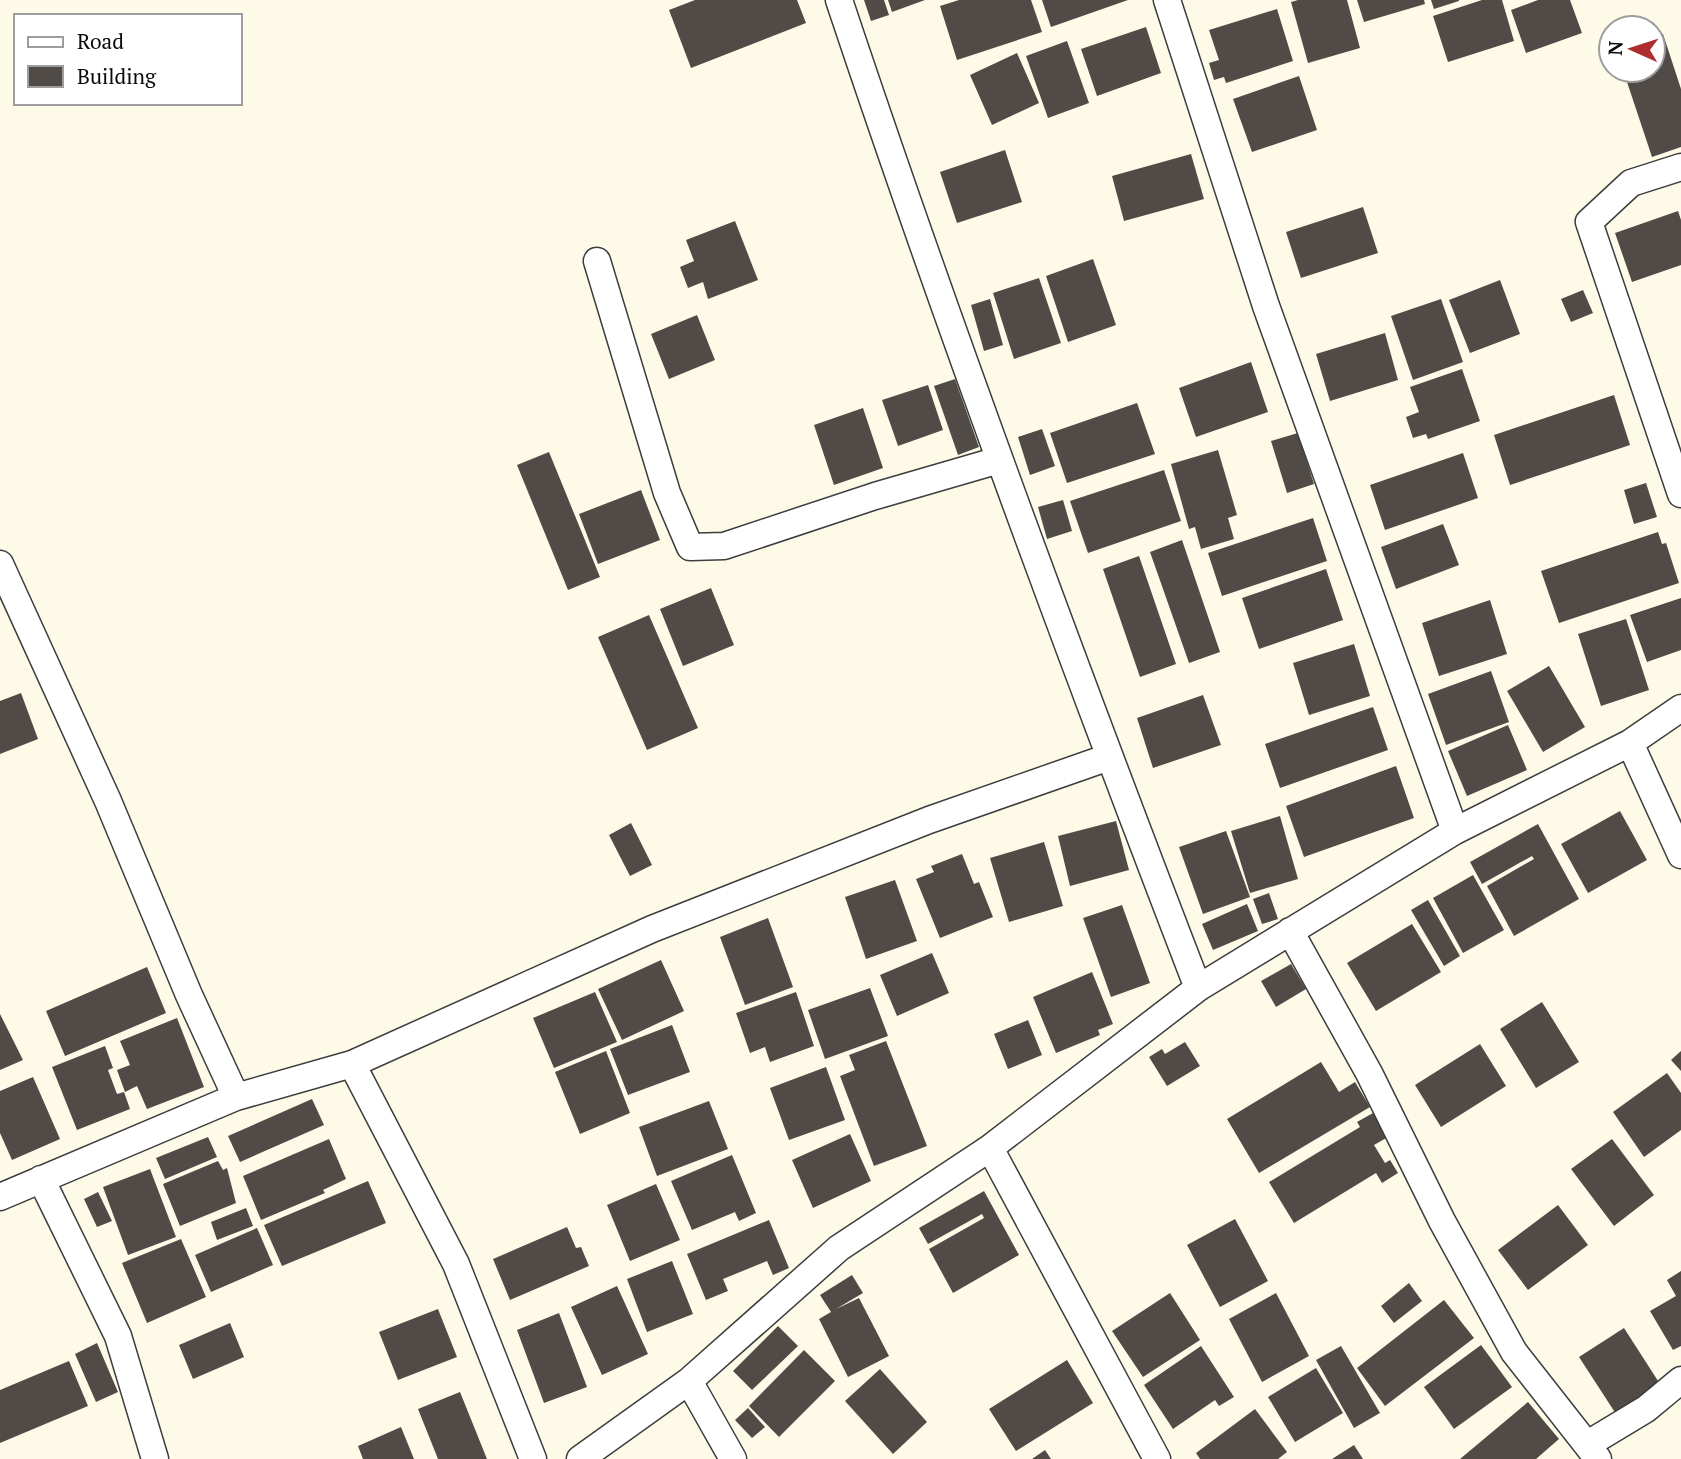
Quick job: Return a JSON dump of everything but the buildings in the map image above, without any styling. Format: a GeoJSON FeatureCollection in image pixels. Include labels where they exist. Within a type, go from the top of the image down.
{"type":"FeatureCollection","features":[{"type":"Feature","properties":{"kind":"street"},"geometry":{"type":"LineString","coordinates":[[839,0],[897,176],[999,460],[1198,988]]}},
{"type":"Feature","properties":{"kind":"street"},"geometry":{"type":"LineString","coordinates":[[1167,0],[1266,306],[1455,831]]}},
{"type":"Feature","properties":{"kind":"street"},"geometry":{"type":"LineString","coordinates":[[1681,167],[1631,183],[1589,222],[1681,494]]}},
{"type":"Feature","properties":{"kind":"street"},"geometry":{"type":"LineString","coordinates":[[597,261],[667,493],[690,547],[724,546],[875,496],[999,460]]}},
{"type":"Feature","properties":{"kind":"street"},"geometry":{"type":"LineString","coordinates":[[0,564],[108,801],[189,995],[236,1097]]}},
{"type":"Feature","properties":{"kind":"street"},"geometry":{"type":"LineString","coordinates":[[580,1459],[689,1381],[839,1248],[990,1148],[1198,988],[1455,831],[1630,743],[1681,708]]}},
{"type":"Feature","properties":{"kind":"street"},"geometry":{"type":"LineString","coordinates":[[1630,743],[1681,855]]}},
{"type":"Feature","properties":{"kind":"street"},"geometry":{"type":"LineString","coordinates":[[0,1197],[236,1097],[352,1064],[652,929],[929,820],[1109,757]]}},
{"type":"Feature","properties":{"kind":"street"},"geometry":{"type":"LineString","coordinates":[[1290,931],[1369,1073],[1442,1221],[1514,1352],[1593,1452],[1681,1380]]}},
{"type":"Feature","properties":{"kind":"street"},"geometry":{"type":"LineString","coordinates":[[352,1064],[456,1264],[533,1459]]}},
{"type":"Feature","properties":{"kind":"street"},"geometry":{"type":"LineString","coordinates":[[990,1148],[1157,1459]]}},
{"type":"Feature","properties":{"kind":"street"},"geometry":{"type":"LineString","coordinates":[[41,1179],[118,1336],[155,1459]]}},
{"type":"Feature","properties":{"kind":"street"},"geometry":{"type":"LineString","coordinates":[[689,1381],[733,1459]]}}]}
